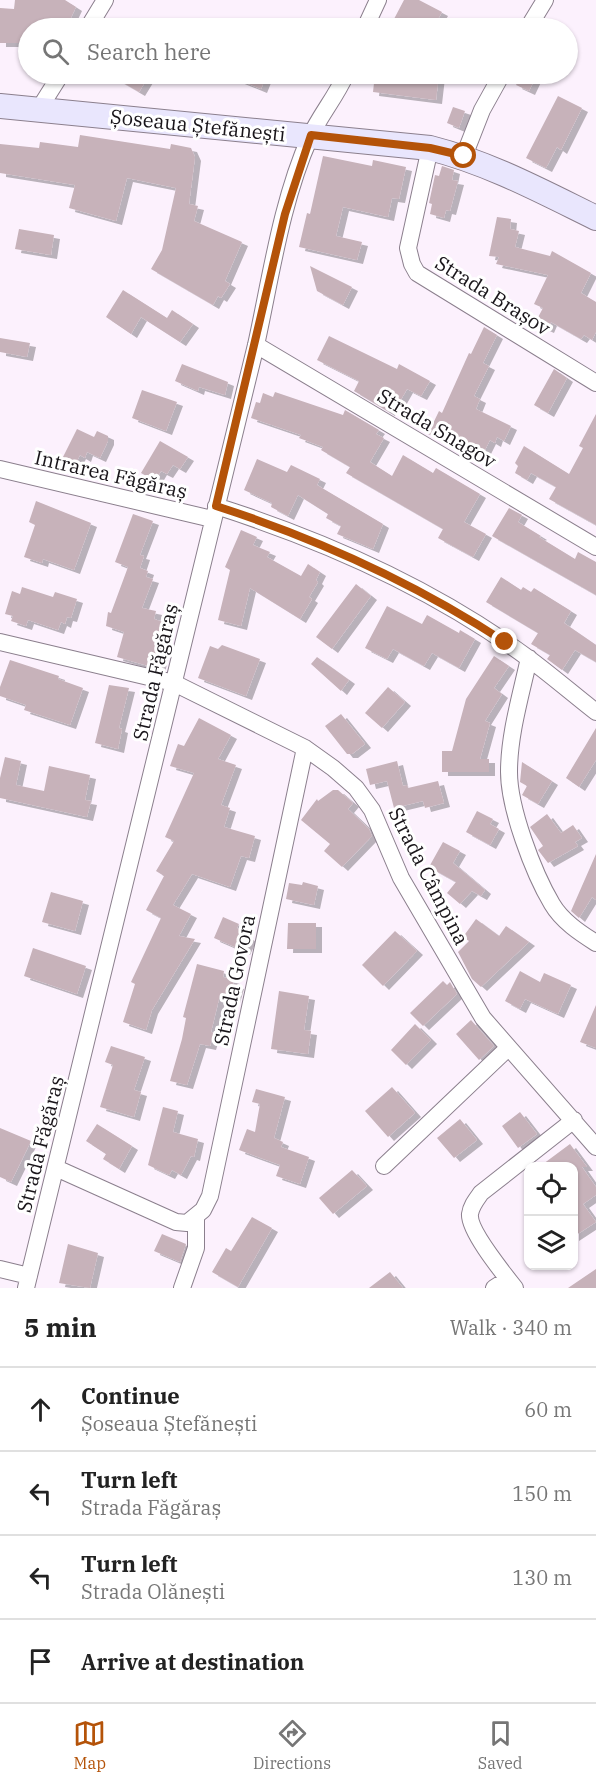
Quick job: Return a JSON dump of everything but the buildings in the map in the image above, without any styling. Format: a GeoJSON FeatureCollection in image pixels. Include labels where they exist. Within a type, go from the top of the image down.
{"type":"FeatureCollection","features":[{"type":"Feature","properties":{"kind":"main road","name":"Șoseaua Ștefănești"},"geometry":{"type":"LineString","coordinates":[[0,106],[430,148],[464,156],[497,169],[596,218]]}},
{"type":"Feature","properties":{"kind":"street"},"geometry":{"type":"LineString","coordinates":[[94,18],[105,0]]}},
{"type":"Feature","properties":{"kind":"street"},"geometry":{"type":"LineString","coordinates":[[370,18],[378,0]]}},
{"type":"Feature","properties":{"kind":"street"},"geometry":{"type":"LineString","coordinates":[[534,18],[544,0]]}},
{"type":"Feature","properties":{"kind":"street"},"geometry":{"type":"LineString","coordinates":[[39,109],[55,84]]}},
{"type":"Feature","properties":{"kind":"street","name":"Strada Făgăraș"},"geometry":{"type":"LineString","coordinates":[[27,1282],[256,345],[285,214],[311,135],[327,112],[341,84]]}},
{"type":"Feature","properties":{"kind":"street"},"geometry":{"type":"LineString","coordinates":[[464,156],[482,110],[496,84]]}},
{"type":"Feature","properties":{"kind":"street","name":"Strada Brașov"},"geometry":{"type":"LineString","coordinates":[[430,148],[408,248],[417,273],[596,383]]}},
{"type":"Feature","properties":{"kind":"street","name":"Strada Snagov"},"geometry":{"type":"LineString","coordinates":[[256,345],[596,547]]}},
{"type":"Feature","properties":{"kind":"street","name":"Intrarea Făgăraș"},"geometry":{"type":"LineString","coordinates":[[0,469],[214,512],[314,541],[378,569],[478,625],[529,658],[596,712]]}},
{"type":"Feature","properties":{"kind":"street","name":"Strada Câmpina"},"geometry":{"type":"LineString","coordinates":[[0,642],[174,683],[305,748],[356,788],[372,810],[401,878],[483,1018],[595,1143]]}},
{"type":"Feature","properties":{"kind":"street"},"geometry":{"type":"LineString","coordinates":[[529,658],[511,749],[509,773],[513,805],[517,822],[552,904],[564,919],[596,943]]}},
{"type":"Feature","properties":{"kind":"street","name":"Strada Govora"},"geometry":{"type":"LineString","coordinates":[[182,1288],[196,1248],[196,1218],[210,1196],[305,748]]}},
{"type":"Feature","properties":{"kind":"street"},"geometry":{"type":"LineString","coordinates":[[384,1166],[508,1048]]}},
{"type":"Feature","properties":{"kind":"street"},"geometry":{"type":"LineString","coordinates":[[506,1285],[474,1230],[469,1217],[472,1205],[481,1193],[574,1120]]}},
{"type":"Feature","properties":{"kind":"street"},"geometry":{"type":"LineString","coordinates":[[56,1168],[176,1222],[187,1223],[196,1218]]}},
{"type":"Feature","properties":{"kind":"street"},"geometry":{"type":"LineString","coordinates":[[0,1269],[27,1282]]}},
{"type":"Feature","properties":{"kind":"route"},"geometry":{"type":"LineString","coordinates":[[464,156],[430,148],[311,135],[285,214],[256,345],[216,506],[314,541],[378,569],[505,642]]}}]}
